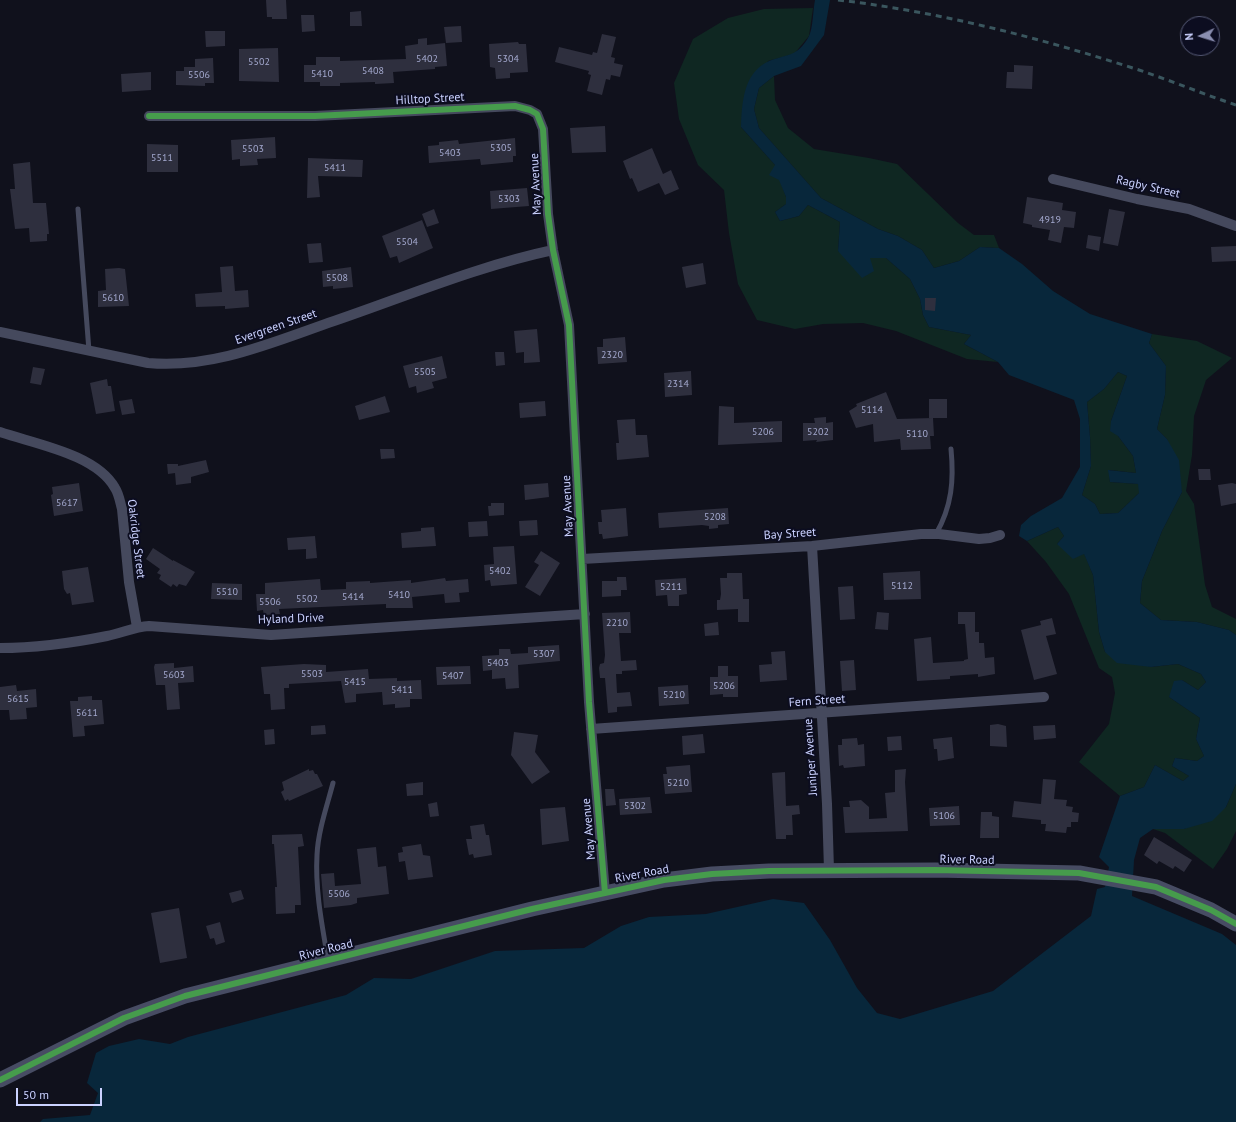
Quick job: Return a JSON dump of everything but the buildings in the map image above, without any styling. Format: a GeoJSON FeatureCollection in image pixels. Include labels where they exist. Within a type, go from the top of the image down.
{"type":"FeatureCollection","features":[{"type":"Feature","properties":{"kind":"street","name":"Hilltop Street"},"geometry":{"type":"LineString","coordinates":[[149,116],[315,116],[515,106],[530,110],[537,114],[540,120]]}},
{"type":"Feature","properties":{"kind":"street","name":"May Avenue"},"geometry":{"type":"LineString","coordinates":[[540,120],[543,135],[548,214],[553,250],[569,325],[591,728],[605,892]]}},
{"type":"Feature","properties":{"kind":"street","name":"Ragby Street"},"geometry":{"type":"LineString","coordinates":[[1053,179],[1137,199],[1189,209],[1236,226]]}},
{"type":"Feature","properties":{"kind":"street","name":"Evergreen Street"},"geometry":{"type":"LineString","coordinates":[[0,332],[140,362],[170,365],[211,361],[294,336],[486,267],[553,250]]}},
{"type":"Feature","properties":{"kind":"street","name":"Oakridge Street"},"geometry":{"type":"LineString","coordinates":[[0,432],[70,455],[88,463],[100,471],[116,489],[122,509],[129,582],[137,627]]}},
{"type":"Feature","properties":{"kind":"street","name":"Bay Street"},"geometry":{"type":"LineString","coordinates":[[582,559],[812,546],[936,534],[980,539],[1000,535]]}},
{"type":"Feature","properties":{"kind":"street","name":"Juniper Avenue"},"geometry":{"type":"LineString","coordinates":[[812,546],[827,804],[829,870]]}},
{"type":"Feature","properties":{"kind":"street","name":"Hyland Drive"},"geometry":{"type":"LineString","coordinates":[[0,648],[72,643],[110,636],[137,627],[172,626],[271,635],[585,614]]}},
{"type":"Feature","properties":{"kind":"street","name":"Fern Street"},"geometry":{"type":"LineString","coordinates":[[591,728],[821,714],[1044,697]]}},
{"type":"Feature","properties":{"kind":"street","name":"River Road"},"geometry":{"type":"LineString","coordinates":[[0,1080],[90,1034],[165,1003],[328,960],[605,892],[664,880],[712,874],[769,871],[1052,871],[1101,876],[1138,883],[1181,896],[1236,924]]}},
{"type":"Feature","properties":{"kind":"lane"},"geometry":{"type":"LineString","coordinates":[[78,209],[89,352]]}},
{"type":"Feature","properties":{"kind":"lane"},"geometry":{"type":"LineString","coordinates":[[936,534],[943,522],[950,500],[953,472],[951,449]]}},
{"type":"Feature","properties":{"kind":"lane"},"geometry":{"type":"LineString","coordinates":[[328,960],[319,906],[317,855],[323,819],[333,783]]}},
{"type":"Feature","properties":{"kind":"green space"},"geometry":{"type":"Polygon","coordinates":[[[813,8],[809,36],[794,54],[768,61],[741,127],[775,165],[786,197],[786,204],[775,212],[780,221],[799,216],[808,205],[840,222],[838,251],[870,258],[886,258],[910,279],[920,299],[923,315],[929,327],[971,335],[964,344],[998,362],[967,359],[896,331],[863,323],[823,324],[795,329],[757,320],[738,284],[729,233],[724,190],[698,165],[679,119],[674,83],[693,39],[728,18],[764,9],[813,8]]]}},
{"type":"Feature","properties":{"kind":"green space"},"geometry":{"type":"Polygon","coordinates":[[[774,76],[775,100],[788,128],[814,149],[897,164],[958,223],[974,235],[994,235],[999,248],[980,247],[959,261],[934,268],[922,250],[898,236],[878,229],[821,198],[759,128],[754,109],[759,88],[774,76]]]}},
{"type":"Feature","properties":{"kind":"green space"},"geometry":{"type":"Polygon","coordinates":[[[1152,334],[1197,341],[1232,358],[1206,380],[1194,416],[1192,455],[1186,491],[1194,504],[1205,585],[1212,607],[1236,619],[1236,635],[1229,630],[1197,622],[1161,620],[1140,603],[1142,581],[1162,531],[1182,492],[1167,439],[1157,429],[1165,395],[1166,366],[1149,343],[1152,334]]]}},
{"type":"Feature","properties":{"kind":"green space"},"geometry":{"type":"Polygon","coordinates":[[[1118,372],[1127,376],[1111,421],[1118,436],[1133,456],[1136,473],[1109,470],[1110,482],[1139,484],[1139,493],[1118,513],[1100,514],[1095,504],[1082,495],[1091,466],[1087,402],[1104,389],[1118,372]]]}},
{"type":"Feature","properties":{"kind":"green space"},"geometry":{"type":"Polygon","coordinates":[[[1058,527],[1064,536],[1057,544],[1084,553],[1093,575],[1099,632],[1105,652],[1151,667],[1178,664],[1201,674],[1206,682],[1198,690],[1182,680],[1169,697],[1200,718],[1196,739],[1204,756],[1197,761],[1175,758],[1172,766],[1189,776],[1183,781],[1155,765],[1144,787],[1120,796],[1079,762],[1109,724],[1115,693],[1112,677],[1099,668],[1069,594],[1046,562],[1027,541],[1058,527]]]}},
{"type":"Feature","properties":{"kind":"green space"},"geometry":{"type":"Polygon","coordinates":[[[1236,784],[1236,831],[1227,849],[1213,869],[1165,833],[1153,829],[1184,829],[1226,807],[1236,784]]]}},
{"type":"Feature","properties":{"kind":"water"},"geometry":{"type":"Polygon","coordinates":[[[815,0],[830,0],[824,35],[801,66],[774,76],[759,88],[754,109],[759,128],[821,198],[878,229],[898,236],[922,250],[934,268],[959,261],[980,247],[999,248],[1022,264],[1053,291],[1090,314],[1152,334],[1149,343],[1166,366],[1165,395],[1157,429],[1167,439],[1179,460],[1182,492],[1162,531],[1142,581],[1140,603],[1161,620],[1197,622],[1229,630],[1236,635],[1236,784],[1226,807],[1212,821],[1184,829],[1153,829],[1140,838],[1134,860],[1132,896],[1222,934],[1236,945],[1236,1122],[40,1122],[43,1119],[90,1115],[98,1093],[87,1083],[96,1053],[109,1046],[139,1039],[170,1044],[188,1037],[346,995],[374,978],[411,979],[495,951],[584,948],[621,926],[649,917],[706,914],[773,899],[804,903],[830,940],[857,988],[877,1013],[900,1019],[993,991],[1091,916],[1097,889],[1105,887],[1109,867],[1099,857],[1120,796],[1144,787],[1155,765],[1183,781],[1189,776],[1172,766],[1175,758],[1197,761],[1204,756],[1196,739],[1200,718],[1169,697],[1174,681],[1182,680],[1198,690],[1206,682],[1201,674],[1178,664],[1151,667],[1117,663],[1105,652],[1099,632],[1093,575],[1084,554],[1073,559],[1057,544],[1064,536],[1058,527],[1027,541],[1019,536],[1021,525],[1031,516],[1062,498],[1080,467],[1080,419],[1074,400],[1009,375],[998,362],[964,344],[971,335],[929,327],[923,315],[920,299],[910,279],[886,258],[870,258],[874,271],[862,278],[838,251],[840,222],[808,205],[799,216],[780,221],[775,212],[786,204],[786,197],[779,180],[769,175],[775,165],[741,127],[743,99],[749,81],[760,66],[769,61],[792,54],[801,48],[805,43],[811,28],[815,0]],[[1118,372],[1104,389],[1087,402],[1091,466],[1082,495],[1095,504],[1100,514],[1118,513],[1139,493],[1138,484],[1110,482],[1108,470],[1136,473],[1133,456],[1118,436],[1110,431],[1111,421],[1127,376],[1118,372]]]}},
{"type":"Feature","properties":{"kind":"railway"},"geometry":{"type":"LineString","coordinates":[[838,0],[876,5],[952,19],[1065,47],[1139,70],[1236,105]]}},
{"type":"Feature","properties":{"kind":"cycle path"},"geometry":{"type":"LineString","coordinates":[[149,116],[315,116],[515,106],[530,110],[537,114],[543,129],[548,214],[553,250],[569,325],[589,702],[605,893]]}},
{"type":"Feature","properties":{"kind":"cycle path"},"geometry":{"type":"LineString","coordinates":[[0,1080],[124,1018],[185,996],[532,909],[664,880],[712,874],[769,871],[935,870],[1079,873],[1156,887],[1211,910],[1236,924]]}}]}
